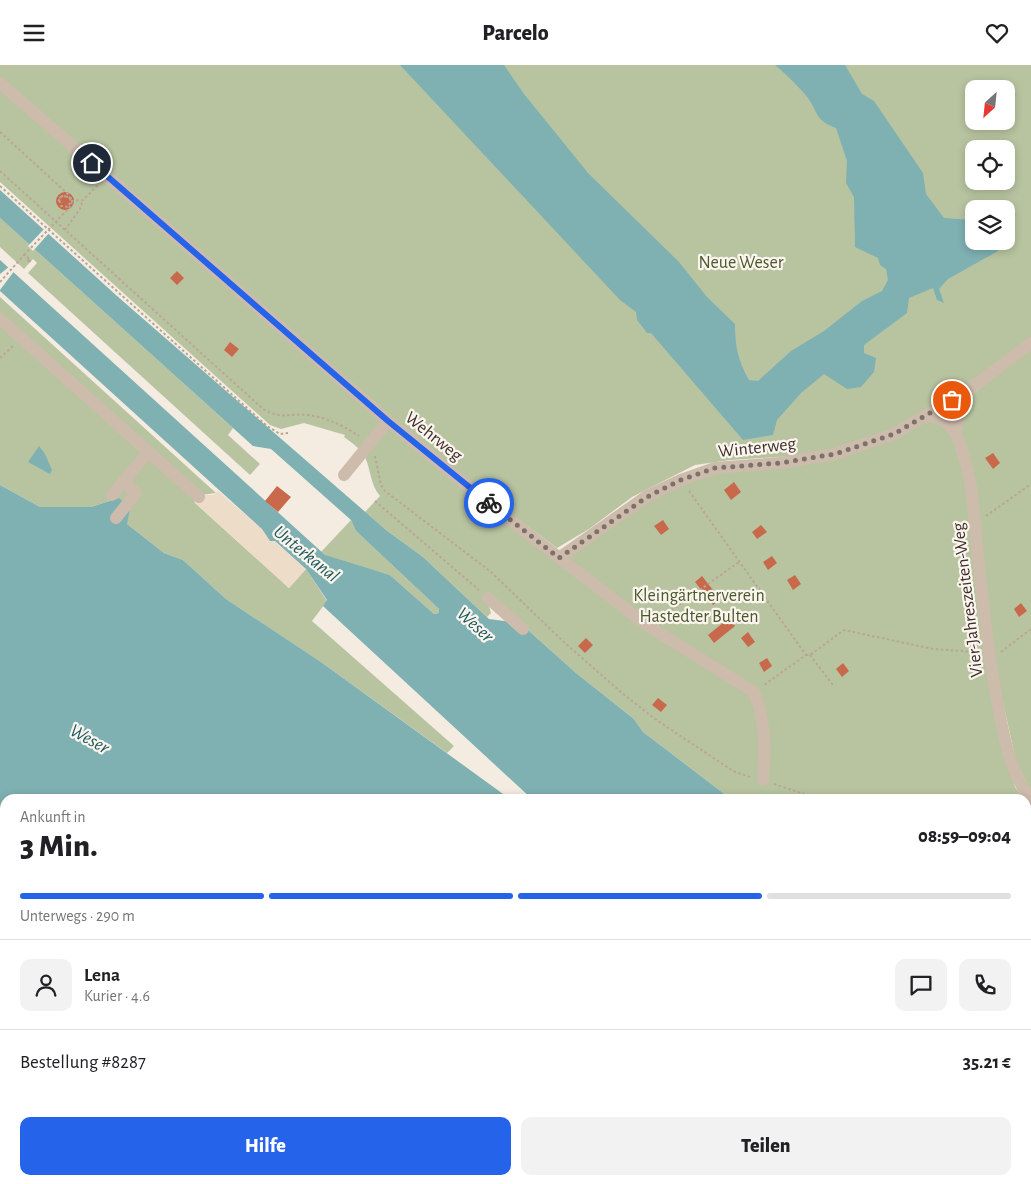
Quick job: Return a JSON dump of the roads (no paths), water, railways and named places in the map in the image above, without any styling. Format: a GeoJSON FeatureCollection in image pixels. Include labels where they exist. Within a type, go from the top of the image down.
{"type":"FeatureCollection","features":[{"type":"Feature","properties":{"kind":"street","name":"Wehrweg"},"geometry":{"type":"LineString","coordinates":[[0,83],[388,421],[559,558],[648,626],[754,693],[761,709],[765,742],[763,780]]}},
{"type":"Feature","properties":{"kind":"street"},"geometry":{"type":"LineString","coordinates":[[0,319],[199,497]]}},
{"type":"Feature","properties":{"kind":"street","name":"Winterweg"},"geometry":{"type":"LineString","coordinates":[[559,558],[647,497],[681,480],[715,468],[780,463],[835,454],[894,434],[967,391],[1031,343]]}},
{"type":"Feature","properties":{"kind":"street"},"geometry":{"type":"LineString","coordinates":[[956,434],[958,412],[967,391]]}},
{"type":"Feature","properties":{"kind":"street"},"geometry":{"type":"LineString","coordinates":[[922,418],[942,419],[950,425],[956,434]]}},
{"type":"Feature","properties":{"kind":"street"},"geometry":{"type":"LineString","coordinates":[[344,475],[388,421]]}},
{"type":"Feature","properties":{"kind":"street","name":"Vier-Jahreszeiten-Weg"},"geometry":{"type":"LineString","coordinates":[[956,434],[971,486],[989,656],[1004,734],[1020,782],[1028,794]]}},
{"type":"Feature","properties":{"kind":"street"},"geometry":{"type":"LineString","coordinates":[[112,495],[148,452]]}},
{"type":"Feature","properties":{"kind":"street"},"geometry":{"type":"LineString","coordinates":[[116,518],[136,493],[123,481]]}},
{"type":"Feature","properties":{"kind":"street"},"geometry":{"type":"LineString","coordinates":[[488,598],[523,629]]}},
{"type":"Feature","properties":{"kind":"water","name":"Neue Weser"},"geometry":{"type":"Polygon","coordinates":[[[400,65],[504,65],[524,94],[588,173],[679,262],[707,297],[735,324],[738,353],[749,380],[758,381],[791,351],[824,331],[862,301],[882,291],[888,280],[886,269],[880,265],[878,258],[855,247],[854,197],[846,183],[847,161],[836,128],[824,122],[818,116],[805,94],[775,65],[845,65],[862,94],[874,101],[923,173],[926,194],[944,218],[965,219],[965,250],[998,250],[948,279],[939,289],[944,303],[937,300],[933,288],[909,298],[907,313],[864,345],[864,353],[876,358],[874,372],[861,387],[847,389],[824,374],[801,393],[777,420],[773,435],[743,440],[651,333],[647,333],[637,320],[636,312],[620,300],[400,65]]]}},
{"type":"Feature","properties":{"kind":"water"},"geometry":{"type":"Polygon","coordinates":[[[0,190],[117,296],[386,530],[423,557],[489,619],[520,623],[576,673],[634,719],[643,732],[724,794],[527,794],[323,606],[327,600],[306,569],[275,541],[270,541],[262,529],[0,291],[0,260],[325,555],[390,575],[434,614],[439,613],[439,609],[356,531],[351,520],[271,449],[253,446],[0,218],[0,190]]]}},
{"type":"Feature","properties":{"kind":"water"},"geometry":{"type":"Polygon","coordinates":[[[39,446],[52,470],[50,474],[28,462],[39,446]]]}},
{"type":"Feature","properties":{"kind":"water","name":"Weser"},"geometry":{"type":"Polygon","coordinates":[[[0,485],[40,507],[91,507],[119,498],[130,508],[127,524],[164,553],[183,560],[226,599],[321,662],[503,794],[0,794],[0,485]]]}},
{"type":"Feature","properties":{"kind":"water label","name":"Unterkanal"},"geometry":{"type":"Point","coordinates":[307,553]}},
{"type":"Feature","properties":{"kind":"park label","name":"Kleingärtnerverein Hastedter Bulten"},"geometry":{"type":"Point","coordinates":[699,606]}}]}
